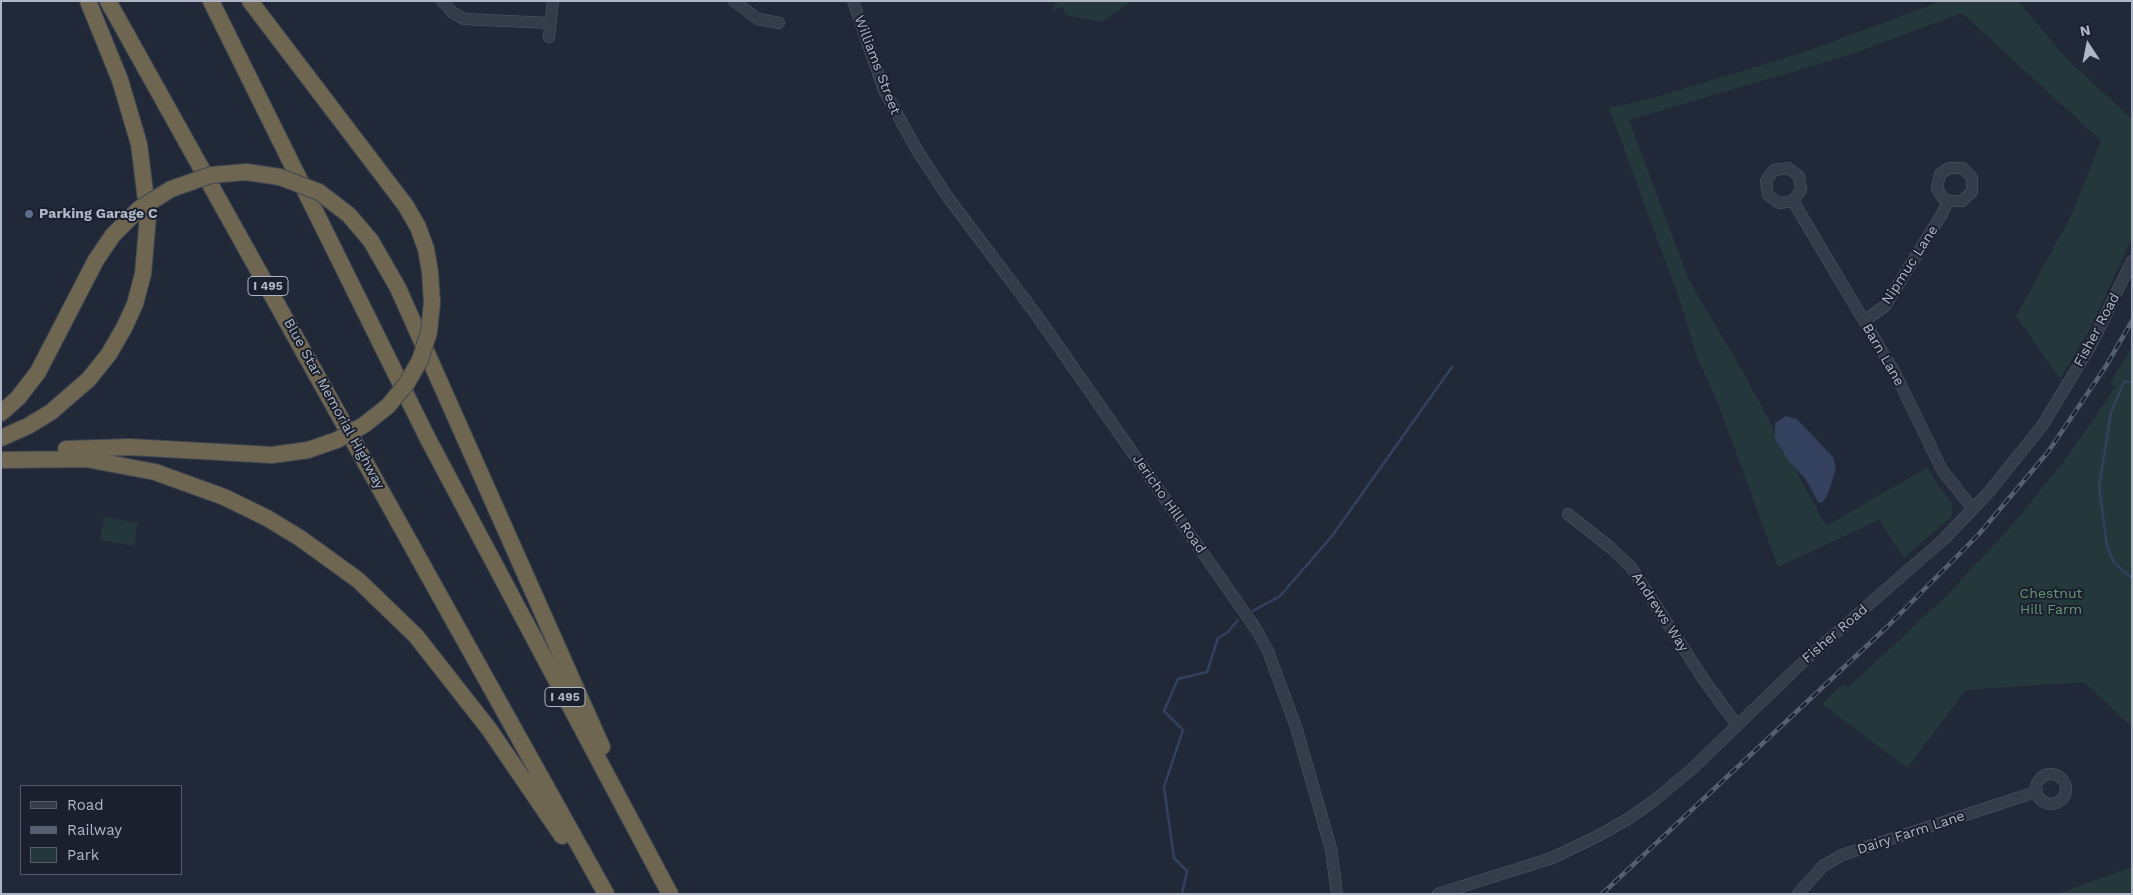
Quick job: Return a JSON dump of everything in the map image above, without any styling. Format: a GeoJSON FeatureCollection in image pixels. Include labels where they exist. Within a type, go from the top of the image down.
{"type":"FeatureCollection","features":[{"type":"Feature","properties":{"kind":"highway"},"geometry":{"type":"LineString","coordinates":[[1,438],[44,417],[65,402],[89,379],[109,354],[124,328],[135,304],[143,274],[148,216],[139,144],[120,80],[88,1]]}},
{"type":"Feature","properties":{"kind":"highway","name":"Blue Star Memorial Highway"},"geometry":{"type":"LineString","coordinates":[[108,1],[606,894]]}},
{"type":"Feature","properties":{"kind":"highway","name":"I 495"},"geometry":{"type":"LineString","coordinates":[[211,1],[414,411],[670,894]]}},
{"type":"Feature","properties":{"kind":"highway"},"geometry":{"type":"LineString","coordinates":[[1,458],[64,449],[118,447],[272,455],[308,450],[337,440],[364,425],[388,406],[407,383],[420,360],[429,332],[432,302],[426,250],[418,228],[406,206],[250,1]]}},
{"type":"Feature","properties":{"kind":"highway"},"geometry":{"type":"LineString","coordinates":[[1,413],[18,398],[38,372],[96,260],[113,235],[139,209],[171,188],[211,175],[246,172],[280,177],[319,192],[349,215],[371,241],[401,296],[658,872]]}},
{"type":"Feature","properties":{"kind":"highway"},"geometry":{"type":"LineString","coordinates":[[1,458],[81,458],[166,475],[201,487],[256,512],[329,557],[387,606],[444,669],[522,774],[600,894]]}},
{"type":"Feature","properties":{"kind":"street"},"geometry":{"type":"LineString","coordinates":[[442,1],[452,12],[464,19],[551,23]]}},
{"type":"Feature","properties":{"kind":"street"},"geometry":{"type":"LineString","coordinates":[[549,37],[553,1]]}},
{"type":"Feature","properties":{"kind":"street"},"geometry":{"type":"LineString","coordinates":[[734,1],[758,19],[779,23]]}},
{"type":"Feature","properties":{"kind":"street","name":"Williams Street"},"geometry":{"type":"LineString","coordinates":[[853,1],[884,90],[899,121],[919,153]]}},
{"type":"Feature","properties":{"kind":"street","name":"Jericho Hill Road"},"geometry":{"type":"LineString","coordinates":[[919,153],[947,196],[1035,313],[1256,628],[1268,651],[1296,727],[1331,849],[1337,894]]}},
{"type":"Feature","properties":{"kind":"street","name":"Barn Lane"},"geometry":{"type":"LineString","coordinates":[[1793,201],[1896,375],[1942,470],[1973,509]]}},
{"type":"Feature","properties":{"kind":"street","name":"Nipmuc Lane"},"geometry":{"type":"LineString","coordinates":[[1864,321],[1877,313],[1886,304],[1942,214],[1948,201]]}},
{"type":"Feature","properties":{"kind":"street","name":"Fisher Road"},"geometry":{"type":"LineString","coordinates":[[1438,894],[1552,858],[1620,824],[1660,796],[1693,768],[1804,661],[1944,539],[1973,509],[2042,426],[2090,347],[2132,261]]}},
{"type":"Feature","properties":{"kind":"street","name":"Andrews Way"},"geometry":{"type":"LineString","coordinates":[[1568,514],[1605,543],[1631,567],[1704,680],[1737,725]]}},
{"type":"Feature","properties":{"kind":"street","name":"Dairy Farm Lane"},"geometry":{"type":"LineString","coordinates":[[1798,894],[1822,866],[1842,855],[2036,792]]}},
{"type":"Feature","properties":{"kind":"green space"},"geometry":{"type":"Polygon","coordinates":[[[1056,1],[1132,1],[1102,22],[1065,15],[1063,7],[1051,11],[1056,1]]]}},
{"type":"Feature","properties":{"kind":"green space"},"geometry":{"type":"Polygon","coordinates":[[[1942,1],[2018,1],[2067,59],[2132,119],[2132,238],[2090,329],[2060,379],[2016,316],[2072,214],[2101,141],[1962,13],[1846,56],[1629,120],[1689,280],[1747,379],[1826,526],[1928,467],[1938,485],[1953,505],[1951,517],[1904,558],[1879,520],[1778,567],[1718,403],[1697,357],[1681,304],[1609,108],[1649,99],[1802,53],[1942,1]]]}},
{"type":"Feature","properties":{"kind":"green space","name":"Chestnut Hill Farm"},"geometry":{"type":"Polygon","coordinates":[[[2132,347],[2132,727],[2084,682],[1966,690],[1907,768],[1822,704],[1843,684],[1848,688],[1947,595],[2007,531],[2061,465],[2096,416],[2115,387],[2110,383],[2132,347]]]}},
{"type":"Feature","properties":{"kind":"green space"},"geometry":{"type":"Polygon","coordinates":[[[104,517],[138,523],[134,546],[100,540],[104,517]]]}},
{"type":"Feature","properties":{"kind":"green space"},"geometry":{"type":"Polygon","coordinates":[[[2132,867],[2132,894],[2057,894],[2132,867]]]}},
{"type":"Feature","properties":{"kind":"water"},"geometry":{"type":"Polygon","coordinates":[[[1786,416],[1797,419],[1833,457],[1836,468],[1828,494],[1822,503],[1818,502],[1806,480],[1788,460],[1775,438],[1775,423],[1786,416]]]}},
{"type":"Feature","properties":{"kind":"waterway"},"geometry":{"type":"LineString","coordinates":[[1253,611],[1280,596],[1332,536],[1452,367]]}},
{"type":"Feature","properties":{"kind":"waterway"},"geometry":{"type":"LineString","coordinates":[[2132,382],[2124,382],[2111,412],[2099,487],[2107,546],[2114,563],[2132,578]]}},
{"type":"Feature","properties":{"kind":"waterway"},"geometry":{"type":"LineString","coordinates":[[1182,894],[1187,871],[1174,858],[1164,787],[1183,730],[1164,711],[1178,679],[1207,672],[1218,638],[1227,633],[1238,620]]}},
{"type":"Feature","properties":{"kind":"railway"},"geometry":{"type":"LineString","coordinates":[[1602,894],[1888,626],[1979,534],[2048,452],[2106,366],[2132,321]]}},
{"type":"Feature","properties":{"kind":"place","name":"Parking Garage C"},"geometry":{"type":"Point","coordinates":[29,214]}}]}
